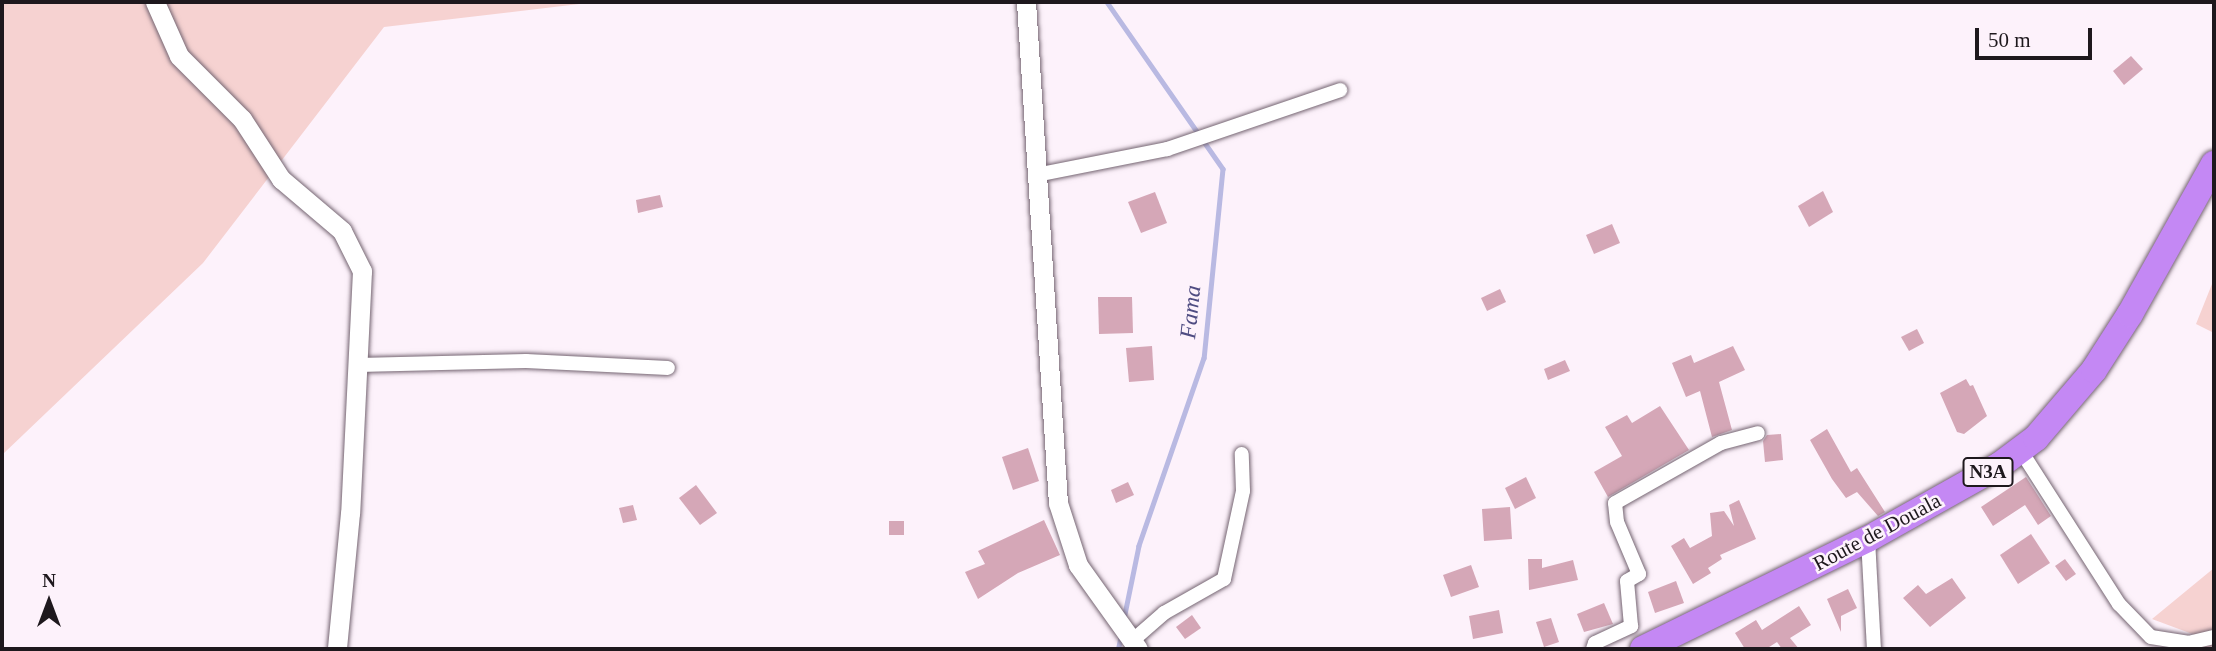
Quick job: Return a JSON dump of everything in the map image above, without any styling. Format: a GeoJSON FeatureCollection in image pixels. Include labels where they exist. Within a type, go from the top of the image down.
{"type":"FeatureCollection","features":[{"type":"Feature","properties":{"kind":"highway","name":"Route de Douala"},"geometry":{"type":"LineString","coordinates":[[1643,649],[1868,539],[2021,450],[2063,409],[2094,370],[2214,164]]}},
{"type":"Feature","properties":{"kind":"street"},"geometry":{"type":"LineString","coordinates":[[155,2],[179,56],[242,119],[281,180],[342,231],[362,271],[358,365],[337,649]]}},
{"type":"Feature","properties":{"kind":"street"},"geometry":{"type":"LineString","coordinates":[[1026,2],[1058,503],[1079,565],[1135,645],[1164,613],[1224,579],[1243,491],[1242,454]]}},
{"type":"Feature","properties":{"kind":"street"},"geometry":{"type":"LineString","coordinates":[[1036,175],[1167,149],[1340,90]]}},
{"type":"Feature","properties":{"kind":"street"},"geometry":{"type":"LineString","coordinates":[[358,365],[526,361],[668,368]]}},
{"type":"Feature","properties":{"kind":"street"},"geometry":{"type":"LineString","coordinates":[[1593,649],[1595,643],[1630,626],[1627,581],[1639,574],[1618,522],[1615,503],[1721,443],[1758,433]]}},
{"type":"Feature","properties":{"kind":"street"},"geometry":{"type":"LineString","coordinates":[[2021,450],[2119,604],[2151,637],[2188,643],[2214,637]]}},
{"type":"Feature","properties":{"kind":"street"},"geometry":{"type":"LineString","coordinates":[[1868,539],[1874,649]]}},
{"type":"Feature","properties":{"kind":"shaded area"},"geometry":{"type":"Polygon","coordinates":[[[2,2],[596,2],[384,27],[203,263],[2,455],[2,2]]]}},
{"type":"Feature","properties":{"kind":"shaded area"},"geometry":{"type":"Polygon","coordinates":[[[2214,279],[2214,333],[2196,324],[2214,279]]]}},
{"type":"Feature","properties":{"kind":"shaded area"},"geometry":{"type":"Polygon","coordinates":[[[2214,568],[2214,649],[2186,649],[2195,635],[2152,619],[2214,568]]]}},
{"type":"Feature","properties":{"kind":"building"},"geometry":{"type":"Polygon","coordinates":[[[2131,56],[2143,69],[2124,85],[2113,71],[2131,56]]]}},
{"type":"Feature","properties":{"kind":"building"},"geometry":{"type":"Polygon","coordinates":[[[1823,191],[1833,212],[1809,227],[1798,206],[1823,191]]]}},
{"type":"Feature","properties":{"kind":"building"},"geometry":{"type":"Polygon","coordinates":[[[1155,192],[1167,223],[1141,233],[1128,202],[1155,192]]]}},
{"type":"Feature","properties":{"kind":"building"},"geometry":{"type":"Polygon","coordinates":[[[660,195],[663,207],[638,213],[636,200],[660,195]]]}},
{"type":"Feature","properties":{"kind":"building"},"geometry":{"type":"Polygon","coordinates":[[[1612,224],[1620,243],[1594,254],[1586,235],[1612,224]]]}},
{"type":"Feature","properties":{"kind":"building"},"geometry":{"type":"Polygon","coordinates":[[[1500,289],[1506,302],[1487,311],[1481,298],[1500,289]]]}},
{"type":"Feature","properties":{"kind":"building"},"geometry":{"type":"Polygon","coordinates":[[[1098,297],[1132,297],[1133,333],[1099,334],[1098,297]]]}},
{"type":"Feature","properties":{"kind":"building"},"geometry":{"type":"Polygon","coordinates":[[[1917,329],[1924,343],[1909,351],[1901,337],[1917,329]]]}},
{"type":"Feature","properties":{"kind":"building"},"geometry":{"type":"Polygon","coordinates":[[[1152,346],[1154,380],[1129,382],[1126,348],[1152,346]]]}},
{"type":"Feature","properties":{"kind":"building"},"geometry":{"type":"Polygon","coordinates":[[[1733,346],[1745,370],[1719,382],[1732,430],[1712,437],[1700,391],[1686,397],[1672,363],[1691,355],[1694,363],[1733,346]]]}},
{"type":"Feature","properties":{"kind":"building"},"geometry":{"type":"Polygon","coordinates":[[[1565,360],[1570,371],[1548,380],[1544,369],[1565,360]]]}},
{"type":"Feature","properties":{"kind":"building"},"geometry":{"type":"Polygon","coordinates":[[[1966,379],[1970,386],[1973,385],[1987,416],[1964,434],[1957,432],[1940,393],[1966,379]]]}},
{"type":"Feature","properties":{"kind":"building"},"geometry":{"type":"Polygon","coordinates":[[[1660,406],[1689,450],[1608,497],[1594,472],[1622,456],[1605,427],[1627,415],[1632,423],[1660,406]]]}},
{"type":"Feature","properties":{"kind":"building"},"geometry":{"type":"Polygon","coordinates":[[[1827,429],[1851,472],[1857,468],[1885,512],[1878,516],[1857,492],[1846,498],[1832,479],[1810,440],[1827,429]]]}},
{"type":"Feature","properties":{"kind":"building"},"geometry":{"type":"Polygon","coordinates":[[[1781,434],[1783,460],[1765,462],[1763,441],[1767,435],[1781,434]]]}},
{"type":"Feature","properties":{"kind":"building"},"geometry":{"type":"Polygon","coordinates":[[[1028,448],[1039,481],[1013,490],[1002,457],[1028,448]]]}},
{"type":"Feature","properties":{"kind":"building"},"geometry":{"type":"Polygon","coordinates":[[[1526,477],[1536,498],[1515,509],[1505,488],[1526,477]]]}},
{"type":"Feature","properties":{"kind":"building"},"geometry":{"type":"Polygon","coordinates":[[[2026,477],[2051,516],[2038,525],[2025,505],[1993,526],[1981,507],[2026,477]]]}},
{"type":"Feature","properties":{"kind":"building"},"geometry":{"type":"Polygon","coordinates":[[[1128,482],[1134,495],[1116,503],[1111,490],[1128,482]]]}},
{"type":"Feature","properties":{"kind":"building"},"geometry":{"type":"Polygon","coordinates":[[[696,485],[717,513],[700,525],[679,498],[696,485]]]}},
{"type":"Feature","properties":{"kind":"building"},"geometry":{"type":"Polygon","coordinates":[[[1739,500],[1756,539],[1720,555],[1722,559],[1708,568],[1711,573],[1693,584],[1671,546],[1684,538],[1690,548],[1712,536],[1710,513],[1724,511],[1734,526],[1729,505],[1739,500]]]}},
{"type":"Feature","properties":{"kind":"building"},"geometry":{"type":"Polygon","coordinates":[[[633,505],[637,520],[623,523],[619,508],[633,505]]]}},
{"type":"Feature","properties":{"kind":"building"},"geometry":{"type":"Polygon","coordinates":[[[1510,507],[1512,539],[1484,541],[1482,509],[1510,507]]]}},
{"type":"Feature","properties":{"kind":"building"},"geometry":{"type":"Polygon","coordinates":[[[1044,520],[1060,555],[1018,573],[978,599],[965,572],[985,564],[978,551],[1044,520]]]}},
{"type":"Feature","properties":{"kind":"building"},"geometry":{"type":"Polygon","coordinates":[[[889,521],[904,521],[904,535],[889,535],[889,521]]]}},
{"type":"Feature","properties":{"kind":"building"},"geometry":{"type":"Polygon","coordinates":[[[2031,534],[2050,563],[2018,584],[2000,555],[2031,534]]]}},
{"type":"Feature","properties":{"kind":"building"},"geometry":{"type":"Polygon","coordinates":[[[1528,559],[1542,559],[1542,568],[1573,560],[1578,580],[1529,590],[1528,559]]]}},
{"type":"Feature","properties":{"kind":"building"},"geometry":{"type":"Polygon","coordinates":[[[2065,559],[2076,574],[2066,581],[2055,566],[2065,559]]]}},
{"type":"Feature","properties":{"kind":"building"},"geometry":{"type":"Polygon","coordinates":[[[1471,565],[1479,587],[1451,597],[1443,575],[1471,565]]]}},
{"type":"Feature","properties":{"kind":"building"},"geometry":{"type":"Polygon","coordinates":[[[1952,578],[1966,598],[1930,627],[1903,598],[1918,585],[1926,594],[1952,578]]]}},
{"type":"Feature","properties":{"kind":"building"},"geometry":{"type":"Polygon","coordinates":[[[1676,581],[1684,603],[1655,613],[1648,592],[1676,581]]]}},
{"type":"Feature","properties":{"kind":"building"},"geometry":{"type":"Polygon","coordinates":[[[1848,589],[1857,608],[1841,616],[1841,632],[1827,599],[1848,589]]]}},
{"type":"Feature","properties":{"kind":"building"},"geometry":{"type":"Polygon","coordinates":[[[1604,603],[1613,624],[1584,632],[1577,614],[1604,603]]]}},
{"type":"Feature","properties":{"kind":"building"},"geometry":{"type":"Polygon","coordinates":[[[1799,606],[1811,625],[1790,638],[1799,649],[1782,649],[1777,642],[1766,649],[1745,649],[1735,633],[1756,620],[1762,630],[1799,606]]]}},
{"type":"Feature","properties":{"kind":"building"},"geometry":{"type":"Polygon","coordinates":[[[1499,610],[1503,633],[1473,639],[1469,616],[1499,610]]]}},
{"type":"Feature","properties":{"kind":"building"},"geometry":{"type":"Polygon","coordinates":[[[1192,615],[1201,628],[1185,639],[1176,627],[1192,615]]]}},
{"type":"Feature","properties":{"kind":"building"},"geometry":{"type":"Polygon","coordinates":[[[1551,618],[1559,642],[1544,647],[1536,622],[1551,618]]]}},
{"type":"Feature","properties":{"kind":"waterway","name":"Fama"},"geometry":{"type":"LineString","coordinates":[[1107,2],[1223,169],[1204,358],[1139,546],[1124,619]]}},
{"type":"Feature","properties":{"kind":"waterway","name":"Fama"},"geometry":{"type":"LineString","coordinates":[[1118,649],[1121,635]]}}]}
